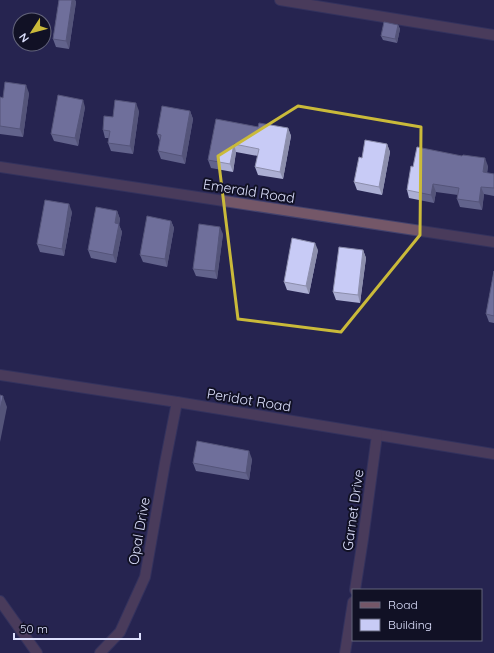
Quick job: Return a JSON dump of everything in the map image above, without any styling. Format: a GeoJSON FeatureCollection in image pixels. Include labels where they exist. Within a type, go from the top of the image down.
{"type":"FeatureCollection","features":[{"type":"Feature","properties":{"kind":"street"},"geometry":{"type":"LineString","coordinates":[[280,0],[494,35]]}},
{"type":"Feature","properties":{"kind":"street","name":"Emerald Road"},"geometry":{"type":"LineString","coordinates":[[0,167],[494,242]]}},
{"type":"Feature","properties":{"kind":"street","name":"Peridot Road"},"geometry":{"type":"LineString","coordinates":[[0,375],[178,402],[494,454]]}},
{"type":"Feature","properties":{"kind":"street","name":"Opal Drive"},"geometry":{"type":"LineString","coordinates":[[100,653],[120,632],[145,577],[165,463],[178,402]]}},
{"type":"Feature","properties":{"kind":"street","name":"Garnet Drive"},"geometry":{"type":"LineString","coordinates":[[355,589],[377,435]]}},
{"type":"Feature","properties":{"kind":"street"},"geometry":{"type":"LineString","coordinates":[[0,600],[36,653]]}},
{"type":"Feature","properties":{"kind":"street"},"geometry":{"type":"LineString","coordinates":[[345,653],[352,608]]}},
{"type":"Feature","properties":{"kind":"highlighted area"},"geometry":{"type":"Polygon","coordinates":[[[298,106],[421,127],[420,235],[341,332],[238,319],[218,156],[298,106]]]}},
{"type":"Feature","properties":{"kind":"building"},"geometry":{"type":"Polygon","coordinates":[[[59,0],[72,0],[66,41],[53,39],[59,0]]]}},
{"type":"Feature","properties":{"kind":"building"},"geometry":{"type":"Polygon","coordinates":[[[384,22],[398,25],[395,39],[381,36],[384,22]]]}},
{"type":"Feature","properties":{"kind":"building"},"geometry":{"type":"Polygon","coordinates":[[[5,82],[26,85],[20,129],[0,126],[0,97],[3,98],[5,82]]]}},
{"type":"Feature","properties":{"kind":"building"},"geometry":{"type":"Polygon","coordinates":[[[58,95],[83,100],[75,138],[51,134],[58,95]]]}},
{"type":"Feature","properties":{"kind":"building"},"geometry":{"type":"Polygon","coordinates":[[[115,100],[136,103],[130,146],[108,143],[110,131],[103,130],[104,116],[113,117],[115,100]]]}},
{"type":"Feature","properties":{"kind":"building"},"geometry":{"type":"Polygon","coordinates":[[[162,106],[190,111],[182,156],[158,151],[161,135],[157,134],[162,106]]]}},
{"type":"Feature","properties":{"kind":"building"},"geometry":{"type":"Polygon","coordinates":[[[216,119],[258,127],[259,123],[288,128],[280,172],[255,167],[259,149],[234,144],[230,164],[208,160],[216,119]]]}},
{"type":"Feature","properties":{"kind":"building"},"geometry":{"type":"Polygon","coordinates":[[[365,140],[387,144],[379,187],[354,182],[359,157],[362,158],[365,140]]]}},
{"type":"Feature","properties":{"kind":"building"},"geometry":{"type":"Polygon","coordinates":[[[417,147],[462,156],[485,158],[483,172],[494,174],[494,188],[481,187],[479,202],[457,199],[459,188],[433,184],[431,195],[407,190],[411,166],[413,167],[417,147]]]}},
{"type":"Feature","properties":{"kind":"building"},"geometry":{"type":"Polygon","coordinates":[[[45,200],[69,204],[62,249],[37,244],[45,200]]]}},
{"type":"Feature","properties":{"kind":"building"},"geometry":{"type":"Polygon","coordinates":[[[96,207],[117,211],[115,223],[119,224],[113,255],[88,250],[96,207]]]}},
{"type":"Feature","properties":{"kind":"building"},"geometry":{"type":"Polygon","coordinates":[[[147,216],[171,221],[165,259],[140,255],[147,216]]]}},
{"type":"Feature","properties":{"kind":"building"},"geometry":{"type":"Polygon","coordinates":[[[199,224],[220,227],[215,271],[193,269],[199,224]]]}},
{"type":"Feature","properties":{"kind":"building"},"geometry":{"type":"Polygon","coordinates":[[[292,238],[315,243],[306,286],[284,282],[292,238]]]}},
{"type":"Feature","properties":{"kind":"building"},"geometry":{"type":"Polygon","coordinates":[[[339,247],[363,250],[358,295],[333,292],[339,247]]]}},
{"type":"Feature","properties":{"kind":"building"},"geometry":{"type":"Polygon","coordinates":[[[494,271],[494,316],[486,314],[494,271]]]}},
{"type":"Feature","properties":{"kind":"building"},"geometry":{"type":"Polygon","coordinates":[[[0,395],[3,396],[0,410],[0,395]]]}},
{"type":"Feature","properties":{"kind":"building"},"geometry":{"type":"Polygon","coordinates":[[[197,441],[249,451],[246,473],[193,463],[197,441]]]}}]}
